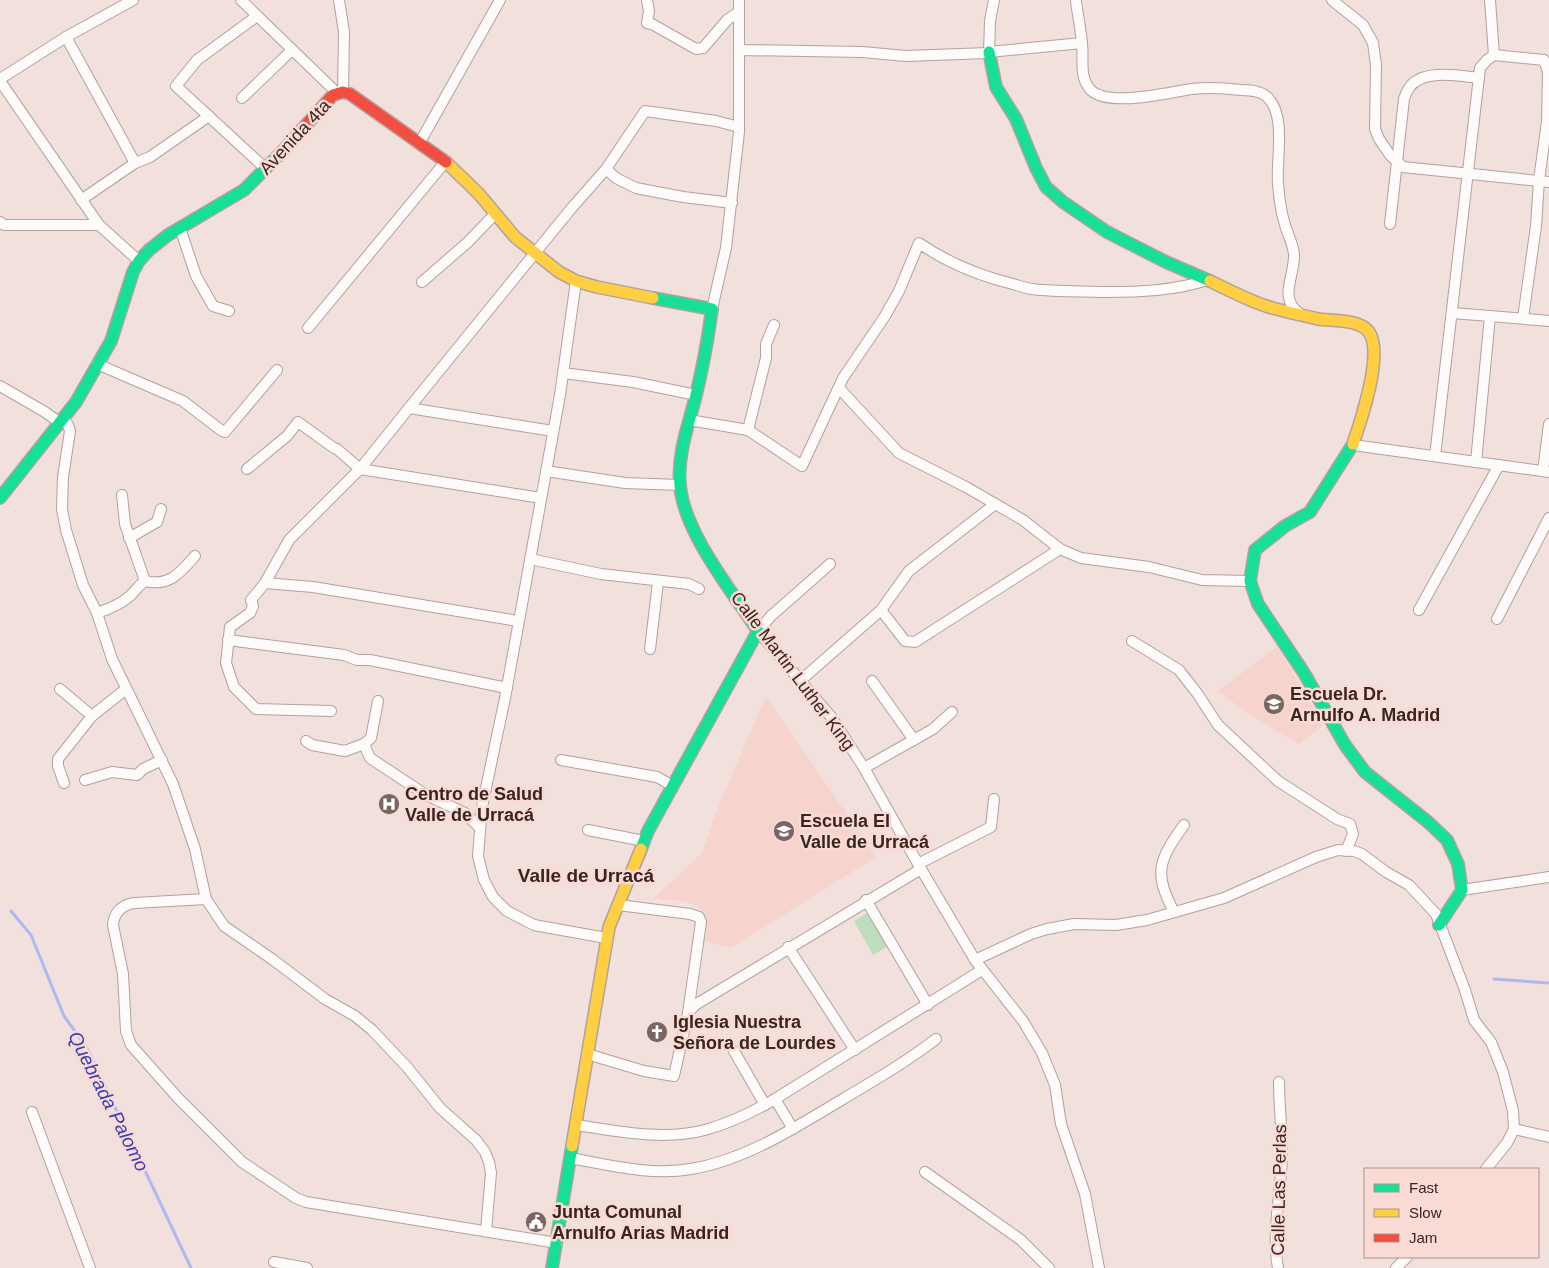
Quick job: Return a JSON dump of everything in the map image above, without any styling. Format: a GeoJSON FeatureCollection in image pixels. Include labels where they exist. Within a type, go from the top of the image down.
{"type":"FeatureCollection","features":[{"type":"Feature","properties":{"kind":"street"},"geometry":{"type":"LineString","coordinates":[[133,0],[66,38],[0,80],[99,225],[139,261]]}},
{"type":"Feature","properties":{"kind":"street"},"geometry":{"type":"LineString","coordinates":[[241,0],[292,50],[340,93]]}},
{"type":"Feature","properties":{"kind":"street"},"geometry":{"type":"LineString","coordinates":[[339,0],[344,32],[340,93]]}},
{"type":"Feature","properties":{"kind":"street"},"geometry":{"type":"LineString","coordinates":[[420,142],[500,0]]}},
{"type":"Feature","properties":{"kind":"street"},"geometry":{"type":"LineString","coordinates":[[647,0],[649,11],[647,23],[696,49],[703,48],[728,19],[739,12]]}},
{"type":"Feature","properties":{"kind":"street","name":"Calle Martin Luther King"},"geometry":{"type":"LineString","coordinates":[[739,0],[739,127],[732,203],[726,248],[682,460],[680,485],[685,507],[704,547],[758,631],[832,718],[864,768],[975,960],[1023,1021],[1042,1053],[1055,1085],[1061,1124],[1085,1194],[1099,1268]]}},
{"type":"Feature","properties":{"kind":"street"},"geometry":{"type":"LineString","coordinates":[[994,0],[988,52],[996,87],[1016,119],[1046,187],[1063,202],[1107,232],[1166,262],[1268,307],[1320,319],[1356,324],[1369,332],[1372,338],[1373,368],[1367,403],[1353,445],[1310,512],[1285,526],[1255,550],[1250,581],[1258,604],[1304,673],[1345,745],[1365,772],[1428,822],[1447,840],[1458,864],[1462,890],[1439,925]]}},
{"type":"Feature","properties":{"kind":"street"},"geometry":{"type":"LineString","coordinates":[[1332,0],[1363,25],[1373,44],[1376,65],[1375,129],[1379,139],[1397,163],[1402,167],[1544,181]]}},
{"type":"Feature","properties":{"kind":"street"},"geometry":{"type":"LineString","coordinates":[[1490,0],[1494,55]]}},
{"type":"Feature","properties":{"kind":"street"},"geometry":{"type":"LineString","coordinates":[[1076,2],[1082,43],[1083,74],[1090,89],[1104,96],[1119,98],[1146,97],[1192,89],[1217,88],[1251,91],[1269,98],[1276,113],[1279,138],[1278,177],[1281,206],[1294,256],[1288,300],[1291,308],[1299,313]]}},
{"type":"Feature","properties":{"kind":"street"},"geometry":{"type":"LineString","coordinates":[[256,16],[197,60],[176,86],[266,169]]}},
{"type":"Feature","properties":{"kind":"street"},"geometry":{"type":"LineString","coordinates":[[66,38],[135,163]]}},
{"type":"Feature","properties":{"kind":"street"},"geometry":{"type":"LineString","coordinates":[[739,50],[862,52],[906,56],[988,52],[1082,43]]}},
{"type":"Feature","properties":{"kind":"street"},"geometry":{"type":"LineString","coordinates":[[242,98],[292,50]]}},
{"type":"Feature","properties":{"kind":"street"},"geometry":{"type":"LineString","coordinates":[[1435,456],[1480,68],[1494,55],[1544,60],[1547,66],[1544,181],[1523,318]]}},
{"type":"Feature","properties":{"kind":"street"},"geometry":{"type":"LineString","coordinates":[[1390,224],[1404,98],[1409,87],[1416,81],[1429,76],[1445,74],[1479,78]]}},
{"type":"Feature","properties":{"kind":"street","name":"Avenida 4ta"},"geometry":{"type":"LineString","coordinates":[[0,498],[76,402],[111,341],[133,272],[139,261],[149,250],[168,235],[244,190],[266,169],[333,95],[340,93],[350,94],[446,161],[465,179],[515,238],[559,272],[576,281],[648,298],[712,309]]}},
{"type":"Feature","properties":{"kind":"street"},"geometry":{"type":"LineString","coordinates":[[331,711],[256,709],[234,687],[226,663],[230,627],[250,613],[253,606],[251,600],[266,584],[289,540],[360,469],[606,168],[645,112],[716,121],[739,127]]}},
{"type":"Feature","properties":{"kind":"street"},"geometry":{"type":"LineString","coordinates":[[81,200],[135,163],[150,157],[209,116]]}},
{"type":"Feature","properties":{"kind":"street"},"geometry":{"type":"LineString","coordinates":[[308,328],[446,161]]}},
{"type":"Feature","properties":{"kind":"street"},"geometry":{"type":"LineString","coordinates":[[606,168],[616,178],[636,188],[683,197],[732,203]]}},
{"type":"Feature","properties":{"kind":"street"},"geometry":{"type":"LineString","coordinates":[[422,282],[468,242],[495,214]]}},
{"type":"Feature","properties":{"kind":"street"},"geometry":{"type":"LineString","coordinates":[[0,222],[4,225],[99,225]]}},
{"type":"Feature","properties":{"kind":"street"},"geometry":{"type":"LineString","coordinates":[[180,228],[196,276],[213,306],[230,311]]}},
{"type":"Feature","properties":{"kind":"street"},"geometry":{"type":"LineString","coordinates":[[689,420],[748,430],[802,466],[849,368],[899,291],[919,243],[948,261],[981,275],[996,281],[1030,289],[1152,291],[1186,287],[1206,280]]}},
{"type":"Feature","properties":{"kind":"street"},"geometry":{"type":"LineString","coordinates":[[576,281],[563,373],[546,471],[482,807],[478,856],[484,880],[493,897],[507,911],[534,925],[606,938]]}},
{"type":"Feature","properties":{"kind":"street"},"geometry":{"type":"LineString","coordinates":[[1452,313],[1549,321]]}},
{"type":"Feature","properties":{"kind":"street"},"geometry":{"type":"LineString","coordinates":[[1476,462],[1490,316]]}},
{"type":"Feature","properties":{"kind":"street"},"geometry":{"type":"LineString","coordinates":[[748,430],[766,358],[766,344],[774,325]]}},
{"type":"Feature","properties":{"kind":"street"},"geometry":{"type":"LineString","coordinates":[[97,364],[183,400],[222,432],[225,432],[276,370]]}},
{"type":"Feature","properties":{"kind":"street"},"geometry":{"type":"LineString","coordinates":[[563,373],[633,382],[696,395]]}},
{"type":"Feature","properties":{"kind":"street"},"geometry":{"type":"LineString","coordinates":[[0,386],[68,425],[70,431],[63,477],[62,509],[66,530],[83,585],[97,613],[112,659],[173,784],[194,849],[206,899],[224,926],[325,999],[354,1016],[372,1030],[440,1108],[476,1140],[490,1162],[491,1173],[486,1232]]}},
{"type":"Feature","properties":{"kind":"street"},"geometry":{"type":"LineString","coordinates":[[839,388],[899,454],[966,487],[994,505],[1023,520],[1060,549],[1081,558],[1149,567],[1202,580],[1250,581]]}},
{"type":"Feature","properties":{"kind":"street"},"geometry":{"type":"LineString","coordinates":[[408,408],[553,431]]}},
{"type":"Feature","properties":{"kind":"street"},"geometry":{"type":"LineString","coordinates":[[248,469],[287,436],[298,422],[338,449],[360,469],[541,498]]}},
{"type":"Feature","properties":{"kind":"street"},"geometry":{"type":"LineString","coordinates":[[1353,445],[1546,472],[1549,424]]}},
{"type":"Feature","properties":{"kind":"street"},"geometry":{"type":"LineString","coordinates":[[1419,610],[1499,465]]}},
{"type":"Feature","properties":{"kind":"street"},"geometry":{"type":"LineString","coordinates":[[546,471],[625,483],[680,485]]}},
{"type":"Feature","properties":{"kind":"street"},"geometry":{"type":"LineString","coordinates":[[122,495],[125,524],[145,581]]}},
{"type":"Feature","properties":{"kind":"street"},"geometry":{"type":"LineString","coordinates":[[800,681],[881,610],[909,571],[994,505]]}},
{"type":"Feature","properties":{"kind":"street"},"geometry":{"type":"LineString","coordinates":[[129,538],[157,522],[161,509]]}},
{"type":"Feature","properties":{"kind":"street"},"geometry":{"type":"LineString","coordinates":[[1497,620],[1549,518]]}},
{"type":"Feature","properties":{"kind":"street"},"geometry":{"type":"LineString","coordinates":[[881,610],[905,641],[915,642],[1060,549]]}},
{"type":"Feature","properties":{"kind":"street"},"geometry":{"type":"LineString","coordinates":[[97,613],[118,605],[145,581],[162,583],[182,571],[194,556]]}},
{"type":"Feature","properties":{"kind":"street"},"geometry":{"type":"LineString","coordinates":[[530,558],[601,574],[658,582],[689,584],[698,589]]}},
{"type":"Feature","properties":{"kind":"street"},"geometry":{"type":"LineString","coordinates":[[552,1268],[606,938],[618,905],[644,840],[758,631],[771,616],[830,564]]}},
{"type":"Feature","properties":{"kind":"street"},"geometry":{"type":"LineString","coordinates":[[650,649],[658,582]]}},
{"type":"Feature","properties":{"kind":"street"},"geometry":{"type":"LineString","coordinates":[[266,584],[313,587],[518,621]]}},
{"type":"Feature","properties":{"kind":"street"},"geometry":{"type":"LineString","coordinates":[[228,640],[344,654],[357,660],[370,660],[506,688]]}},
{"type":"Feature","properties":{"kind":"street"},"geometry":{"type":"LineString","coordinates":[[1132,641],[1179,670],[1218,725],[1278,781],[1337,819],[1350,824],[1352,834],[1346,851]]}},
{"type":"Feature","properties":{"kind":"street"},"geometry":{"type":"LineString","coordinates":[[872,681],[914,740]]}},
{"type":"Feature","properties":{"kind":"street"},"geometry":{"type":"LineString","coordinates":[[60,689],[92,716]]}},
{"type":"Feature","properties":{"kind":"street"},"geometry":{"type":"LineString","coordinates":[[64,783],[58,766],[58,759],[92,716],[126,689]]}},
{"type":"Feature","properties":{"kind":"street"},"geometry":{"type":"LineString","coordinates":[[306,741],[312,745],[345,751],[364,744],[371,738],[378,701]]}},
{"type":"Feature","properties":{"kind":"street"},"geometry":{"type":"LineString","coordinates":[[864,768],[932,729],[952,712]]}},
{"type":"Feature","properties":{"kind":"street"},"geometry":{"type":"LineString","coordinates":[[364,744],[370,758],[426,795],[465,813],[480,828]]}},
{"type":"Feature","properties":{"kind":"street"},"geometry":{"type":"LineString","coordinates":[[85,780],[112,772],[137,775],[143,769],[162,760]]}},
{"type":"Feature","properties":{"kind":"street"},"geometry":{"type":"LineString","coordinates":[[561,760],[657,777],[673,786]]}},
{"type":"Feature","properties":{"kind":"street"},"geometry":{"type":"LineString","coordinates":[[688,1013],[694,1005],[919,866],[991,827],[994,799]]}},
{"type":"Feature","properties":{"kind":"street"},"geometry":{"type":"LineString","coordinates":[[1174,912],[1165,895],[1160,876],[1162,862],[1169,845],[1184,825]]}},
{"type":"Feature","properties":{"kind":"street"},"geometry":{"type":"LineString","coordinates":[[588,830],[644,840]]}},
{"type":"Feature","properties":{"kind":"street"},"geometry":{"type":"LineString","coordinates":[[975,960],[1031,934],[1047,929],[1074,924],[1116,925],[1147,920],[1224,898],[1316,857],[1338,850],[1362,854],[1386,872],[1409,885],[1436,914],[1465,990],[1474,1020],[1491,1042],[1503,1072],[1513,1111],[1514,1129],[1507,1143],[1487,1168]]}},
{"type":"Feature","properties":{"kind":"street"},"geometry":{"type":"LineString","coordinates":[[1462,890],[1549,877]]}},
{"type":"Feature","properties":{"kind":"street"},"geometry":{"type":"LineString","coordinates":[[206,899],[125,904],[114,918],[115,936],[123,974],[127,1036],[131,1045],[143,1060],[242,1162],[296,1198],[315,1204],[556,1243]]}},
{"type":"Feature","properties":{"kind":"street"},"geometry":{"type":"LineString","coordinates":[[866,900],[928,1005]]}},
{"type":"Feature","properties":{"kind":"street"},"geometry":{"type":"LineString","coordinates":[[587,1054],[644,1072],[674,1076],[688,1013],[701,922],[699,916],[618,905]]}},
{"type":"Feature","properties":{"kind":"street"},"geometry":{"type":"LineString","coordinates":[[788,947],[855,1050]]}},
{"type":"Feature","properties":{"kind":"street"},"geometry":{"type":"LineString","coordinates":[[576,1124],[624,1132],[675,1134],[704,1130],[743,1116],[775,1099],[982,970]]}},
{"type":"Feature","properties":{"kind":"street"},"geometry":{"type":"LineString","coordinates":[[570,1158],[630,1168],[664,1170],[691,1169],[736,1157],[793,1129],[910,1060],[936,1039]]}},
{"type":"Feature","properties":{"kind":"street"},"geometry":{"type":"LineString","coordinates":[[734,1051],[765,1105]]}},
{"type":"Feature","properties":{"kind":"street","name":"Calle Las Perlas"},"geometry":{"type":"LineString","coordinates":[[1278,1268],[1275,1252],[1282,1151],[1279,1082]]}},
{"type":"Feature","properties":{"kind":"street"},"geometry":{"type":"LineString","coordinates":[[775,1099],[793,1129]]}},
{"type":"Feature","properties":{"kind":"street"},"geometry":{"type":"LineString","coordinates":[[32,1112],[90,1268]]}},
{"type":"Feature","properties":{"kind":"street"},"geometry":{"type":"LineString","coordinates":[[1514,1129],[1549,1137]]}},
{"type":"Feature","properties":{"kind":"street"},"geometry":{"type":"LineString","coordinates":[[925,1172],[1021,1240],[1049,1268]]}},
{"type":"Feature","properties":{"kind":"street"},"geometry":{"type":"LineString","coordinates":[[1396,1268],[1406,1258]]}},
{"type":"Feature","properties":{"kind":"street"},"geometry":{"type":"LineString","coordinates":[[274,1262],[307,1268]]}},
{"type":"Feature","properties":{"kind":"shaded area","name":"Escuela Dr. Arnulfo A. Madrid"},"geometry":{"type":"Polygon","coordinates":[[[1278,646],[1324,725],[1299,744],[1253,717],[1218,691],[1278,646]]]}},
{"type":"Feature","properties":{"kind":"shaded area","name":"Escuela El Valle de Urracá"},"geometry":{"type":"Polygon","coordinates":[[[766,696],[876,857],[731,948],[702,940],[705,921],[702,912],[696,905],[675,900],[653,899],[702,853],[717,810],[766,696]]]}},
{"type":"Feature","properties":{"kind":"green space"},"geometry":{"type":"Polygon","coordinates":[[[871,911],[890,945],[873,955],[854,921],[871,911]]]}},
{"type":"Feature","properties":{"kind":"waterway","name":"Quebrada Palomo"},"geometry":{"type":"LineString","coordinates":[[11,911],[31,935],[64,1016],[87,1048],[191,1268]]}},
{"type":"Feature","properties":{"kind":"waterway"},"geometry":{"type":"LineString","coordinates":[[1494,979],[1549,983]]}},
{"type":"Feature","properties":{"kind":"traffic: fast"},"geometry":{"type":"LineString","coordinates":[[989,52],[996,87],[1016,119],[1046,187],[1063,202],[1107,232],[1166,262],[1210,281]]}},
{"type":"Feature","properties":{"kind":"traffic: fast"},"geometry":{"type":"LineString","coordinates":[[0,498],[76,402],[111,341],[133,272],[139,261],[149,250],[168,235],[244,190],[281,153]]}},
{"type":"Feature","properties":{"kind":"traffic: fast"},"geometry":{"type":"LineString","coordinates":[[641,849],[648,831],[758,631],[700,542],[683,503],[680,485],[680,462],[684,439],[701,374],[712,309],[653,298]]}},
{"type":"Feature","properties":{"kind":"traffic: fast"},"geometry":{"type":"LineString","coordinates":[[1353,444],[1310,512],[1285,526],[1255,550],[1250,581],[1258,604],[1304,673],[1345,745],[1365,772],[1428,822],[1447,840],[1458,864],[1462,890],[1439,925]]}},
{"type":"Feature","properties":{"kind":"traffic: fast"},"geometry":{"type":"LineString","coordinates":[[552,1268],[572,1146]]}},
{"type":"Feature","properties":{"kind":"traffic: slow"},"geometry":{"type":"LineString","coordinates":[[446,162],[479,194],[515,237],[559,272],[576,281],[597,287],[653,298]]}},
{"type":"Feature","properties":{"kind":"traffic: slow"},"geometry":{"type":"LineString","coordinates":[[1210,281],[1247,299],[1269,307],[1318,319],[1353,323],[1365,328],[1369,332],[1373,342],[1373,371],[1366,404],[1353,444]]}},
{"type":"Feature","properties":{"kind":"traffic: slow"},"geometry":{"type":"LineString","coordinates":[[572,1146],[609,927],[641,849]]}},
{"type":"Feature","properties":{"kind":"traffic: jam"},"geometry":{"type":"LineString","coordinates":[[281,153],[333,95],[343,92],[350,94],[446,162]]}},
{"type":"Feature","properties":{"kind":"place","name":"Escuela Dr. Arnulfo A. Madrid"},"geometry":{"type":"Point","coordinates":[1274,704]}},
{"type":"Feature","properties":{"kind":"place","name":"Centro de Salud Valle de Urracá"},"geometry":{"type":"Point","coordinates":[389,804]}},
{"type":"Feature","properties":{"kind":"place","name":"Escuela El Valle de Urracá"},"geometry":{"type":"Point","coordinates":[784,831]}},
{"type":"Feature","properties":{"kind":"place","name":"Iglesia Nuestra Señora de Lourdes"},"geometry":{"type":"Point","coordinates":[657,1032]}},
{"type":"Feature","properties":{"kind":"place","name":"Junta Comunal Arnulfo Arias Madrid"},"geometry":{"type":"Point","coordinates":[536,1222]}},
{"type":"Feature","properties":{"kind":"district","name":"Valle de Urracá"},"geometry":{"type":"Point","coordinates":[586,875]}}]}
